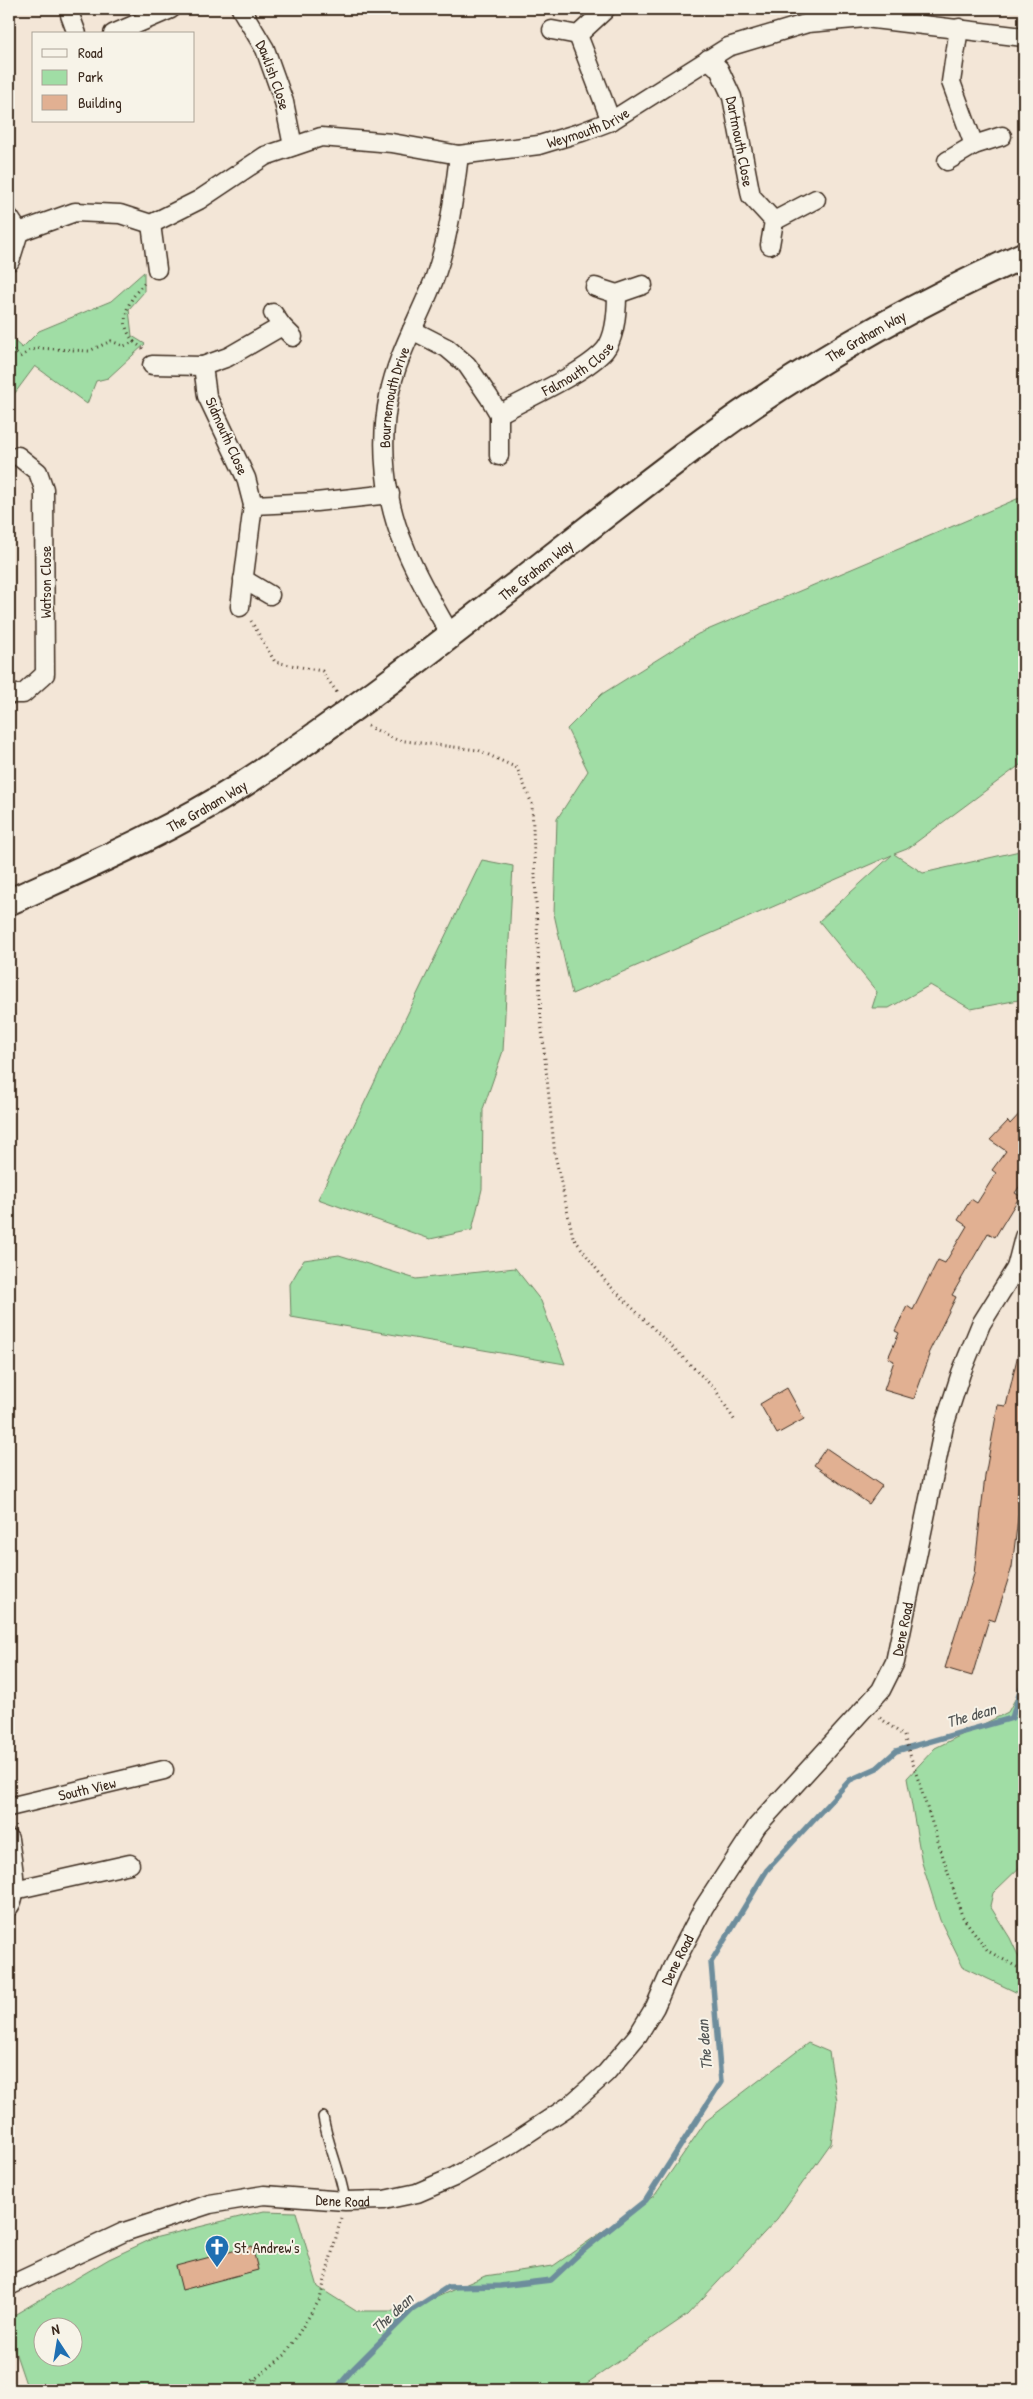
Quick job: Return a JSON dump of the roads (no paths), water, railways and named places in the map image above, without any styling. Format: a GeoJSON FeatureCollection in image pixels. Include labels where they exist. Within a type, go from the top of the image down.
{"type":"FeatureCollection","features":[{"type":"Feature","properties":{"kind":"main road","name":"The Graham Way"},"geometry":{"type":"LineString","coordinates":[[9,902],[99,862],[157,833],[357,718],[451,636],[706,438],[791,380],[870,333],[959,285],[1024,255]]}},
{"type":"Feature","properties":{"kind":"main road","name":"The Graham Way"},"geometry":{"type":"LineString","coordinates":[[9,887],[48,884]]}},
{"type":"Feature","properties":{"kind":"street"},"geometry":{"type":"LineString","coordinates":[[118,32],[171,9]]}},
{"type":"Feature","properties":{"kind":"street","name":"Dawlish Close"},"geometry":{"type":"LineString","coordinates":[[241,9],[265,50],[284,102],[293,146]]}},
{"type":"Feature","properties":{"kind":"street"},"geometry":{"type":"LineString","coordinates":[[578,35],[605,10]]}},
{"type":"Feature","properties":{"kind":"street"},"geometry":{"type":"LineString","coordinates":[[70,15],[76,32]]}},
{"type":"Feature","properties":{"kind":"street","name":"Weymouth Drive"},"geometry":{"type":"LineString","coordinates":[[151,224],[199,200],[265,156],[321,138],[392,143],[459,155],[539,145],[582,132],[611,121],[728,47],[808,23],[865,18],[1024,37]]}},
{"type":"Feature","properties":{"kind":"street"},"geometry":{"type":"LineString","coordinates":[[959,28],[951,82],[974,144]]}},
{"type":"Feature","properties":{"kind":"street"},"geometry":{"type":"LineString","coordinates":[[552,30],[578,35]]}},
{"type":"Feature","properties":{"kind":"street"},"geometry":{"type":"LineString","coordinates":[[578,35],[611,121]]}},
{"type":"Feature","properties":{"kind":"street","name":"Dartmouth Close"},"geometry":{"type":"LineString","coordinates":[[708,60],[719,69],[732,96],[751,196],[774,221]]}},
{"type":"Feature","properties":{"kind":"street"},"geometry":{"type":"LineString","coordinates":[[947,161],[974,144],[1002,136]]}},
{"type":"Feature","properties":{"kind":"street","name":"Bournemouth Drive"},"geometry":{"type":"LineString","coordinates":[[451,636],[404,546],[394,514],[385,463],[388,398],[395,371],[435,276],[451,222],[459,155]]}},
{"type":"Feature","properties":{"kind":"street"},"geometry":{"type":"LineString","coordinates":[[770,245],[774,221],[816,199]]}},
{"type":"Feature","properties":{"kind":"street"},"geometry":{"type":"LineString","coordinates":[[19,232],[75,212],[120,214],[151,224],[158,269]]}},
{"type":"Feature","properties":{"kind":"street"},"geometry":{"type":"LineString","coordinates":[[9,217],[19,232]]}},
{"type":"Feature","properties":{"kind":"street"},"geometry":{"type":"LineString","coordinates":[[10,261],[19,232]]}},
{"type":"Feature","properties":{"kind":"street"},"geometry":{"type":"LineString","coordinates":[[595,286],[617,294],[643,285]]}},
{"type":"Feature","properties":{"kind":"street","name":"Falmouth Close"},"geometry":{"type":"LineString","coordinates":[[499,414],[584,367],[606,349],[616,317],[617,294]]}},
{"type":"Feature","properties":{"kind":"street"},"geometry":{"type":"LineString","coordinates":[[152,365],[203,366],[228,357],[283,325]]}},
{"type":"Feature","properties":{"kind":"street"},"geometry":{"type":"LineString","coordinates":[[412,330],[447,348],[467,365],[499,414],[499,456]]}},
{"type":"Feature","properties":{"kind":"street","name":"Sidmouth Close"},"geometry":{"type":"LineString","coordinates":[[203,366],[207,396],[246,478],[254,505],[240,607]]}},
{"type":"Feature","properties":{"kind":"street","name":"Watson Close"},"geometry":{"type":"LineString","coordinates":[[9,694],[23,694],[45,674],[44,489],[38,472],[18,456]]}},
{"type":"Feature","properties":{"kind":"street"},"geometry":{"type":"LineString","coordinates":[[254,505],[316,502],[390,494]]}},
{"type":"Feature","properties":{"kind":"street"},"geometry":{"type":"LineString","coordinates":[[243,578],[270,595]]}},
{"type":"Feature","properties":{"kind":"street","name":"Dene Road"},"geometry":{"type":"LineString","coordinates":[[9,2286],[124,2232],[210,2204],[264,2195],[345,2201],[384,2200],[417,2193],[454,2177],[513,2143],[569,2106],[606,2073],[638,2035],[655,2008],[672,1968],[704,1907],[757,1826],[881,1690],[895,1662],[942,1435],[961,1372],[982,1324],[1020,1264],[1024,1237]]}},
{"type":"Feature","properties":{"kind":"street","name":"South View"},"geometry":{"type":"LineString","coordinates":[[9,1807],[164,1770]]}},
{"type":"Feature","properties":{"kind":"street"},"geometry":{"type":"LineString","coordinates":[[9,1839],[11,1898],[130,1864]]}},
{"type":"Feature","properties":{"kind":"lane"},"geometry":{"type":"LineString","coordinates":[[323,2117],[327,2140],[343,2184],[345,2201]]}},
{"type":"Feature","properties":{"kind":"waterway","name":"The dean"},"geometry":{"type":"LineString","coordinates":[[335,2390],[353,2369],[412,2310],[448,2287],[500,2286],[551,2280],[581,2252],[646,2200],[721,2082],[711,1962],[767,1870],[850,1780],[877,1768],[896,1751],[1012,1718],[1024,1678]]}},
{"type":"Feature","properties":{"kind":"place","name":"St. Andrew's"},"geometry":{"type":"Point","coordinates":[217,2268]}}]}
